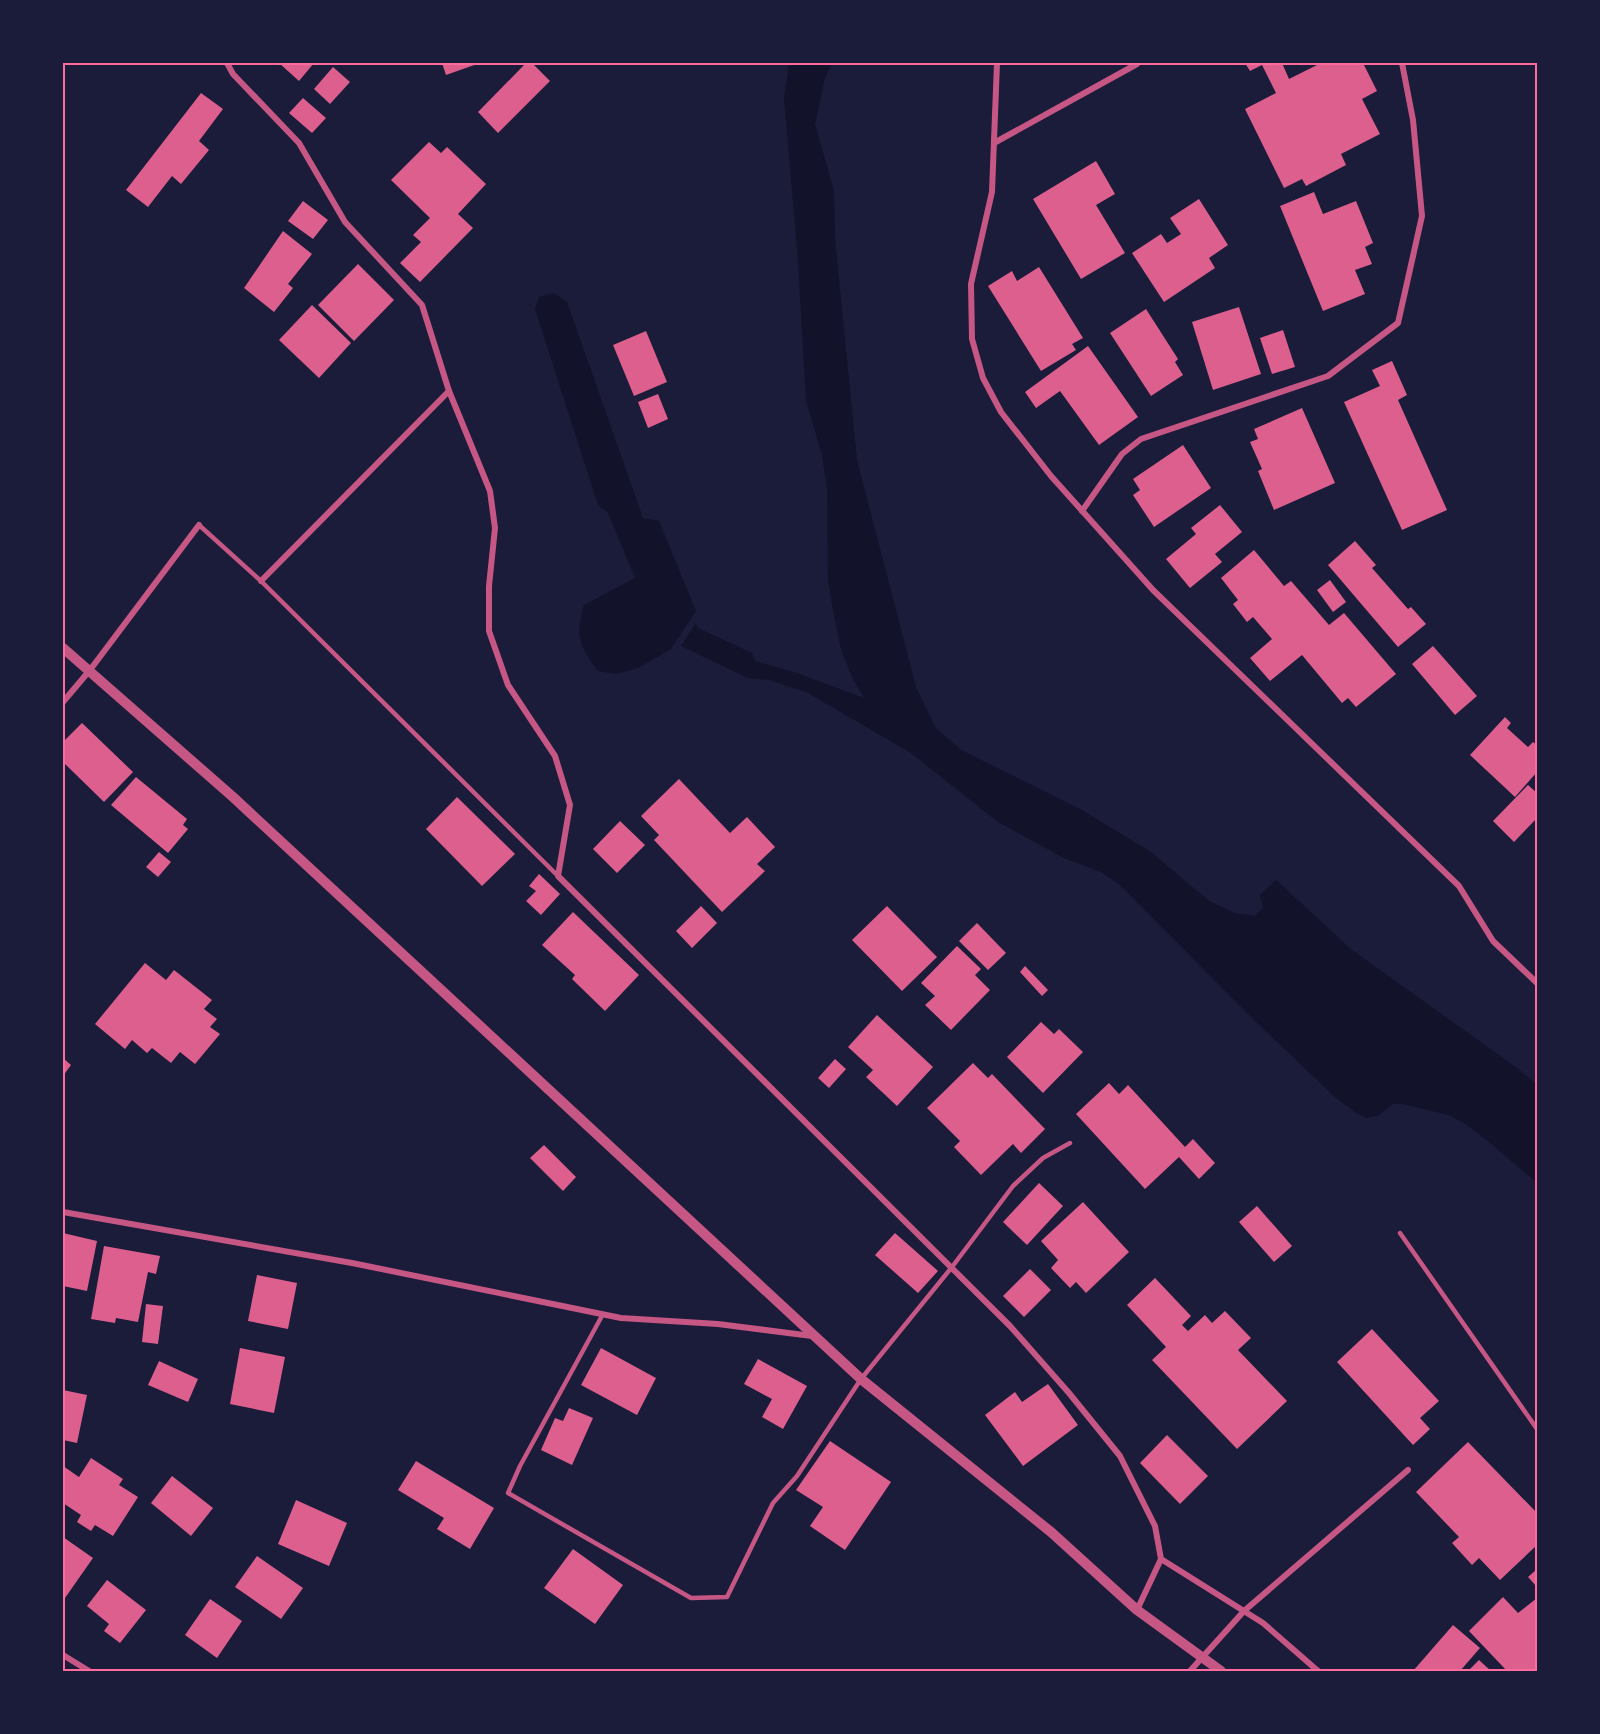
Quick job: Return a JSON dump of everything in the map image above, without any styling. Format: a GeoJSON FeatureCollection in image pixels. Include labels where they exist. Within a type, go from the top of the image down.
{"type":"FeatureCollection","features":[{"type":"Feature","properties":{"kind":"street"},"geometry":{"type":"LineString","coordinates":[[227,63],[233,74],[299,143],[345,222],[422,305],[449,391],[490,491],[495,528],[489,586],[489,631],[508,685],[555,756],[570,805],[558,876],[1010,1326],[1120,1456],[1155,1526],[1161,1559],[1137,1610]]}},
{"type":"Feature","properties":{"kind":"street"},"geometry":{"type":"LineString","coordinates":[[997,63],[992,192],[970,284],[972,339],[983,378],[1001,412],[1051,476],[1153,591],[1460,886],[1494,941],[1537,983]]}},
{"type":"Feature","properties":{"kind":"street"},"geometry":{"type":"LineString","coordinates":[[1082,511],[1122,454],[1141,439],[1328,376],[1398,322],[1422,216],[1413,120],[1402,63]]}},
{"type":"Feature","properties":{"kind":"street"},"geometry":{"type":"LineString","coordinates":[[994,143],[1137,64]]}},
{"type":"Feature","properties":{"kind":"street"},"geometry":{"type":"LineString","coordinates":[[261,581],[449,391]]}},
{"type":"Feature","properties":{"kind":"street"},"geometry":{"type":"LineString","coordinates":[[63,702],[90,670],[199,525]]}},
{"type":"Feature","properties":{"kind":"street"},"geometry":{"type":"LineString","coordinates":[[63,648],[232,797],[861,1379],[1052,1532],[1137,1610],[1221,1671]]}},
{"type":"Feature","properties":{"kind":"street"},"geometry":{"type":"LineString","coordinates":[[63,1212],[352,1263],[621,1318],[718,1324],[816,1336]]}},
{"type":"Feature","properties":{"kind":"street"},"geometry":{"type":"LineString","coordinates":[[1190,1671],[1244,1611],[1408,1470]]}},
{"type":"Feature","properties":{"kind":"street"},"geometry":{"type":"LineString","coordinates":[[1161,1559],[1263,1623],[1318,1671]]}},
{"type":"Feature","properties":{"kind":"street"},"geometry":{"type":"LineString","coordinates":[[63,1655],[89,1671]]}},
{"type":"Feature","properties":{"kind":"lane"},"geometry":{"type":"LineString","coordinates":[[199,525],[261,581],[558,876]]}},
{"type":"Feature","properties":{"kind":"lane"},"geometry":{"type":"LineString","coordinates":[[603,1314],[520,1466],[508,1493],[691,1598],[727,1597],[772,1503],[797,1476],[861,1379],[952,1267],[1013,1186],[1043,1158],[1070,1143]]}},
{"type":"Feature","properties":{"kind":"lane"},"geometry":{"type":"LineString","coordinates":[[1400,1233],[1537,1429]]}},
{"type":"Feature","properties":{"kind":"shaded area"},"geometry":{"type":"Polygon","coordinates":[[[789,63],[832,63],[825,78],[815,124],[834,191],[835,238],[857,460],[916,687],[935,727],[961,750],[1082,810],[1151,852],[1209,901],[1235,913],[1255,916],[1263,908],[1260,895],[1276,880],[1352,950],[1517,1068],[1537,1085],[1537,1183],[1488,1141],[1449,1115],[1403,1104],[1393,1104],[1379,1115],[1367,1118],[1356,1113],[1335,1097],[1254,1020],[1120,885],[1101,872],[1064,858],[998,822],[911,753],[806,692],[769,680],[748,678],[681,646],[696,623],[698,628],[752,653],[755,661],[797,673],[864,698],[852,677],[841,649],[834,615],[828,581],[827,488],[822,455],[806,401],[798,261],[784,98],[789,63]]]}},
{"type":"Feature","properties":{"kind":"shaded area"},"geometry":{"type":"Polygon","coordinates":[[[554,293],[567,302],[643,518],[659,521],[696,611],[670,650],[638,668],[616,674],[598,671],[587,654],[579,633],[581,616],[584,605],[635,578],[608,513],[598,505],[535,309],[539,297],[554,293]]]}},
{"type":"Feature","properties":{"kind":"building"},"geometry":{"type":"Polygon","coordinates":[[[279,63],[314,63],[299,81],[279,63]]]}},
{"type":"Feature","properties":{"kind":"building"},"geometry":{"type":"Polygon","coordinates":[[[442,63],[480,63],[446,75],[442,63]]]}},
{"type":"Feature","properties":{"kind":"building"},"geometry":{"type":"Polygon","coordinates":[[[526,63],[532,63],[550,81],[498,133],[478,112],[526,63]]]}},
{"type":"Feature","properties":{"kind":"building"},"geometry":{"type":"Polygon","coordinates":[[[1245,63],[1282,63],[1289,79],[1321,63],[1363,63],[1377,91],[1362,99],[1380,134],[1341,154],[1346,165],[1306,186],[1302,179],[1284,188],[1245,109],[1276,93],[1262,65],[1250,71],[1245,63]]]}},
{"type":"Feature","properties":{"kind":"building"},"geometry":{"type":"Polygon","coordinates":[[[333,67],[350,82],[330,104],[314,89],[333,67]]]}},
{"type":"Feature","properties":{"kind":"building"},"geometry":{"type":"Polygon","coordinates":[[[201,93],[223,109],[199,141],[209,150],[181,184],[172,176],[148,207],[126,190],[201,93]]]}},
{"type":"Feature","properties":{"kind":"building"},"geometry":{"type":"Polygon","coordinates":[[[303,98],[326,118],[312,133],[289,113],[303,98]]]}},
{"type":"Feature","properties":{"kind":"building"},"geometry":{"type":"Polygon","coordinates":[[[429,142],[441,153],[447,147],[486,184],[458,214],[473,228],[420,282],[400,263],[421,242],[413,235],[430,218],[391,180],[429,142]]]}},
{"type":"Feature","properties":{"kind":"building"},"geometry":{"type":"Polygon","coordinates":[[[1096,161],[1115,194],[1096,205],[1125,253],[1081,279],[1033,199],[1096,161]]]}},
{"type":"Feature","properties":{"kind":"building"},"geometry":{"type":"Polygon","coordinates":[[[1314,192],[1323,214],[1356,201],[1373,243],[1365,247],[1372,264],[1355,270],[1365,294],[1323,311],[1280,206],[1314,192]]]}},
{"type":"Feature","properties":{"kind":"building"},"geometry":{"type":"Polygon","coordinates":[[[1199,199],[1228,245],[1209,258],[1215,268],[1164,302],[1132,253],[1161,234],[1167,243],[1181,234],[1170,218],[1199,199]]]}},
{"type":"Feature","properties":{"kind":"building"},"geometry":{"type":"Polygon","coordinates":[[[303,201],[328,220],[313,239],[288,221],[303,201]]]}},
{"type":"Feature","properties":{"kind":"building"},"geometry":{"type":"Polygon","coordinates":[[[283,231],[312,254],[288,284],[293,288],[274,312],[244,288],[283,231]]]}},
{"type":"Feature","properties":{"kind":"building"},"geometry":{"type":"Polygon","coordinates":[[[358,264],[394,300],[354,341],[318,305],[358,264]]]}},
{"type":"Feature","properties":{"kind":"building"},"geometry":{"type":"Polygon","coordinates":[[[1039,267],[1083,338],[1072,344],[1076,350],[1041,371],[988,286],[1012,271],[1017,281],[1039,267]]]}},
{"type":"Feature","properties":{"kind":"building"},"geometry":{"type":"Polygon","coordinates":[[[312,305],[351,343],[319,378],[279,340],[312,305]]]}},
{"type":"Feature","properties":{"kind":"building"},"geometry":{"type":"Polygon","coordinates":[[[1239,307],[1261,374],[1213,390],[1192,322],[1239,307]]]}},
{"type":"Feature","properties":{"kind":"building"},"geometry":{"type":"Polygon","coordinates":[[[1146,309],[1178,359],[1175,362],[1183,375],[1151,396],[1110,333],[1146,309]]]}},
{"type":"Feature","properties":{"kind":"building"},"geometry":{"type":"Polygon","coordinates":[[[1283,330],[1295,367],[1272,374],[1260,338],[1283,330]]]}},
{"type":"Feature","properties":{"kind":"building"},"geometry":{"type":"Polygon","coordinates":[[[646,331],[667,382],[634,396],[613,345],[646,331]]]}},
{"type":"Feature","properties":{"kind":"building"},"geometry":{"type":"Polygon","coordinates":[[[1088,346],[1138,417],[1099,445],[1060,391],[1036,408],[1025,392],[1088,346]]]}},
{"type":"Feature","properties":{"kind":"building"},"geometry":{"type":"Polygon","coordinates":[[[1392,361],[1407,395],[1398,400],[1447,510],[1402,530],[1344,402],[1380,386],[1372,370],[1392,361]]]}},
{"type":"Feature","properties":{"kind":"building"},"geometry":{"type":"Polygon","coordinates":[[[658,394],[668,419],[648,428],[638,402],[658,394]]]}},
{"type":"Feature","properties":{"kind":"building"},"geometry":{"type":"Polygon","coordinates":[[[1302,408],[1335,483],[1274,510],[1258,471],[1262,469],[1250,442],[1258,439],[1254,429],[1302,408]]]}},
{"type":"Feature","properties":{"kind":"building"},"geometry":{"type":"Polygon","coordinates":[[[1183,445],[1211,488],[1154,527],[1133,495],[1140,490],[1133,479],[1183,445]]]}},
{"type":"Feature","properties":{"kind":"building"},"geometry":{"type":"Polygon","coordinates":[[[1220,505],[1242,532],[1215,554],[1222,562],[1190,588],[1166,559],[1196,534],[1191,528],[1220,505]]]}},
{"type":"Feature","properties":{"kind":"building"},"geometry":{"type":"Polygon","coordinates":[[[1355,541],[1376,565],[1372,568],[1408,609],[1411,607],[1426,624],[1398,647],[1328,565],[1355,541]]]}},
{"type":"Feature","properties":{"kind":"building"},"geometry":{"type":"Polygon","coordinates":[[[1254,550],[1284,586],[1291,581],[1329,625],[1344,613],[1396,674],[1356,707],[1348,698],[1342,703],[1302,655],[1270,681],[1250,658],[1272,639],[1253,617],[1247,622],[1233,604],[1238,600],[1221,578],[1254,550]]]}},
{"type":"Feature","properties":{"kind":"building"},"geometry":{"type":"Polygon","coordinates":[[[1330,580],[1346,602],[1333,612],[1317,590],[1330,580]]]}},
{"type":"Feature","properties":{"kind":"building"},"geometry":{"type":"Polygon","coordinates":[[[1433,646],[1477,696],[1455,715],[1412,664],[1433,646]]]}},
{"type":"Feature","properties":{"kind":"building"},"geometry":{"type":"Polygon","coordinates":[[[1505,717],[1511,723],[1507,728],[1528,747],[1533,742],[1537,745],[1537,772],[1515,797],[1470,755],[1505,717]]]}},
{"type":"Feature","properties":{"kind":"building"},"geometry":{"type":"Polygon","coordinates":[[[82,723],[133,772],[104,802],[63,762],[63,742],[82,723]]]}},
{"type":"Feature","properties":{"kind":"building"},"geometry":{"type":"Polygon","coordinates":[[[136,777],[187,819],[183,825],[188,829],[168,853],[111,805],[136,777]]]}},
{"type":"Feature","properties":{"kind":"building"},"geometry":{"type":"Polygon","coordinates":[[[679,779],[730,833],[747,817],[775,847],[757,864],[765,871],[722,912],[654,840],[659,835],[641,816],[679,779]]]}},
{"type":"Feature","properties":{"kind":"building"},"geometry":{"type":"Polygon","coordinates":[[[1528,785],[1537,793],[1537,818],[1514,842],[1493,821],[1528,785]]]}},
{"type":"Feature","properties":{"kind":"building"},"geometry":{"type":"Polygon","coordinates":[[[457,797],[515,854],[482,886],[426,829],[457,797]]]}},
{"type":"Feature","properties":{"kind":"building"},"geometry":{"type":"Polygon","coordinates":[[[620,821],[645,845],[617,873],[593,849],[620,821]]]}},
{"type":"Feature","properties":{"kind":"building"},"geometry":{"type":"Polygon","coordinates":[[[159,852],[171,862],[158,877],[146,867],[159,852]]]}},
{"type":"Feature","properties":{"kind":"building"},"geometry":{"type":"Polygon","coordinates":[[[539,874],[560,894],[541,915],[526,901],[536,891],[529,886],[539,874]]]}},
{"type":"Feature","properties":{"kind":"building"},"geometry":{"type":"Polygon","coordinates":[[[701,906],[717,923],[692,948],[676,931],[701,906]]]}},
{"type":"Feature","properties":{"kind":"building"},"geometry":{"type":"Polygon","coordinates":[[[887,906],[937,957],[902,991],[852,940],[887,906]]]}},
{"type":"Feature","properties":{"kind":"building"},"geometry":{"type":"Polygon","coordinates":[[[573,912],[639,975],[605,1011],[572,979],[575,975],[542,945],[573,912]]]}},
{"type":"Feature","properties":{"kind":"building"},"geometry":{"type":"Polygon","coordinates":[[[977,923],[1006,953],[988,970],[959,941],[977,923]]]}},
{"type":"Feature","properties":{"kind":"building"},"geometry":{"type":"Polygon","coordinates":[[[957,946],[981,969],[975,975],[990,990],[951,1030],[925,1005],[935,996],[921,983],[957,946]]]}},
{"type":"Feature","properties":{"kind":"building"},"geometry":{"type":"Polygon","coordinates":[[[145,963],[166,980],[174,970],[212,1000],[204,1009],[217,1019],[210,1027],[220,1034],[195,1064],[180,1052],[171,1063],[152,1048],[147,1053],[132,1040],[125,1049],[95,1024],[145,963]]]}},
{"type":"Feature","properties":{"kind":"building"},"geometry":{"type":"Polygon","coordinates":[[[1025,966],[1048,990],[1042,996],[1020,972],[1025,966]]]}},
{"type":"Feature","properties":{"kind":"building"},"geometry":{"type":"Polygon","coordinates":[[[877,1015],[933,1067],[897,1106],[866,1077],[873,1070],[848,1047],[877,1015]]]}},
{"type":"Feature","properties":{"kind":"building"},"geometry":{"type":"Polygon","coordinates":[[[1041,1022],[1054,1034],[1059,1029],[1083,1052],[1043,1093],[1007,1057],[1041,1022]]]}},
{"type":"Feature","properties":{"kind":"building"},"geometry":{"type":"Polygon","coordinates":[[[63,1058],[71,1065],[63,1076],[63,1058]]]}},
{"type":"Feature","properties":{"kind":"building"},"geometry":{"type":"Polygon","coordinates":[[[835,1059],[846,1069],[829,1088],[818,1078],[835,1059]]]}},
{"type":"Feature","properties":{"kind":"building"},"geometry":{"type":"Polygon","coordinates":[[[973,1063],[988,1078],[992,1074],[1045,1129],[1021,1153],[1013,1144],[981,1175],[954,1147],[960,1141],[927,1108],[973,1063]]]}},
{"type":"Feature","properties":{"kind":"building"},"geometry":{"type":"Polygon","coordinates":[[[1109,1083],[1119,1094],[1128,1085],[1185,1147],[1193,1139],[1215,1163],[1199,1179],[1179,1157],[1145,1189],[1076,1114],[1109,1083]]]}},
{"type":"Feature","properties":{"kind":"building"},"geometry":{"type":"Polygon","coordinates":[[[544,1145],[576,1177],[563,1191],[530,1158],[544,1145]]]}},
{"type":"Feature","properties":{"kind":"building"},"geometry":{"type":"Polygon","coordinates":[[[1039,1183],[1063,1206],[1027,1245],[1003,1222],[1039,1183]]]}},
{"type":"Feature","properties":{"kind":"building"},"geometry":{"type":"Polygon","coordinates":[[[1083,1202],[1129,1252],[1086,1293],[1076,1282],[1070,1288],[1051,1268],[1058,1260],[1041,1241],[1083,1202]]]}},
{"type":"Feature","properties":{"kind":"building"},"geometry":{"type":"Polygon","coordinates":[[[1257,1206],[1292,1246],[1274,1262],[1239,1222],[1257,1206]]]}},
{"type":"Feature","properties":{"kind":"building"},"geometry":{"type":"Polygon","coordinates":[[[63,1233],[97,1241],[87,1291],[63,1286],[63,1233]]]}},
{"type":"Feature","properties":{"kind":"building"},"geometry":{"type":"Polygon","coordinates":[[[895,1233],[938,1271],[918,1293],[875,1255],[895,1233]]]}},
{"type":"Feature","properties":{"kind":"building"},"geometry":{"type":"Polygon","coordinates":[[[104,1246],[160,1256],[156,1274],[148,1272],[138,1322],[116,1318],[115,1323],[91,1319],[104,1246]]]}},
{"type":"Feature","properties":{"kind":"building"},"geometry":{"type":"Polygon","coordinates":[[[1030,1269],[1051,1290],[1024,1317],[1003,1296],[1030,1269]]]}},
{"type":"Feature","properties":{"kind":"building"},"geometry":{"type":"Polygon","coordinates":[[[257,1275],[297,1283],[288,1329],[248,1321],[257,1275]]]}},
{"type":"Feature","properties":{"kind":"building"},"geometry":{"type":"Polygon","coordinates":[[[1155,1278],[1191,1316],[1182,1325],[1188,1331],[1205,1315],[1212,1323],[1225,1311],[1251,1338],[1238,1350],[1287,1401],[1237,1449],[1152,1360],[1166,1347],[1127,1305],[1155,1278]]]}},
{"type":"Feature","properties":{"kind":"building"},"geometry":{"type":"Polygon","coordinates":[[[146,1304],[163,1306],[158,1344],[142,1342],[146,1304]]]}},
{"type":"Feature","properties":{"kind":"building"},"geometry":{"type":"Polygon","coordinates":[[[1372,1329],[1439,1401],[1420,1418],[1430,1429],[1413,1445],[1337,1362],[1372,1329]]]}},
{"type":"Feature","properties":{"kind":"building"},"geometry":{"type":"Polygon","coordinates":[[[240,1348],[285,1357],[274,1413],[230,1404],[240,1348]]]}},
{"type":"Feature","properties":{"kind":"building"},"geometry":{"type":"Polygon","coordinates":[[[601,1348],[656,1378],[637,1415],[581,1385],[601,1348]]]}},
{"type":"Feature","properties":{"kind":"building"},"geometry":{"type":"Polygon","coordinates":[[[758,1359],[807,1386],[783,1429],[762,1417],[772,1399],[744,1384],[758,1359]]]}},
{"type":"Feature","properties":{"kind":"building"},"geometry":{"type":"Polygon","coordinates":[[[159,1361],[198,1379],[188,1402],[148,1385],[159,1361]]]}},
{"type":"Feature","properties":{"kind":"building"},"geometry":{"type":"Polygon","coordinates":[[[1048,1384],[1078,1425],[1023,1466],[985,1415],[1015,1392],[1022,1402],[1048,1384]]]}},
{"type":"Feature","properties":{"kind":"building"},"geometry":{"type":"Polygon","coordinates":[[[63,1390],[87,1395],[77,1443],[63,1440],[63,1390]]]}},
{"type":"Feature","properties":{"kind":"building"},"geometry":{"type":"Polygon","coordinates":[[[569,1408],[593,1418],[572,1465],[541,1450],[555,1418],[563,1421],[569,1408]]]}},
{"type":"Feature","properties":{"kind":"building"},"geometry":{"type":"Polygon","coordinates":[[[1167,1435],[1208,1476],[1180,1504],[1140,1463],[1167,1435]]]}},
{"type":"Feature","properties":{"kind":"building"},"geometry":{"type":"Polygon","coordinates":[[[830,1441],[891,1482],[845,1550],[810,1526],[823,1507],[796,1490],[830,1441]]]}},
{"type":"Feature","properties":{"kind":"building"},"geometry":{"type":"Polygon","coordinates":[[[1468,1442],[1537,1513],[1537,1545],[1500,1580],[1479,1558],[1472,1565],[1452,1543],[1459,1537],[1416,1492],[1468,1442]]]}},
{"type":"Feature","properties":{"kind":"building"},"geometry":{"type":"Polygon","coordinates":[[[91,1458],[123,1479],[119,1485],[138,1497],[113,1536],[95,1525],[91,1531],[77,1522],[81,1515],[63,1503],[63,1466],[79,1477],[91,1458]]]}},
{"type":"Feature","properties":{"kind":"building"},"geometry":{"type":"Polygon","coordinates":[[[416,1461],[494,1508],[470,1549],[437,1529],[444,1518],[398,1490],[416,1461]]]}},
{"type":"Feature","properties":{"kind":"building"},"geometry":{"type":"Polygon","coordinates":[[[172,1476],[213,1508],[191,1536],[151,1503],[172,1476]]]}},
{"type":"Feature","properties":{"kind":"building"},"geometry":{"type":"Polygon","coordinates":[[[296,1500],[347,1523],[329,1566],[278,1544],[296,1500]]]}},
{"type":"Feature","properties":{"kind":"building"},"geometry":{"type":"Polygon","coordinates":[[[63,1537],[93,1558],[65,1598],[63,1597],[63,1537]]]}},
{"type":"Feature","properties":{"kind":"building"},"geometry":{"type":"Polygon","coordinates":[[[573,1549],[623,1585],[595,1624],[544,1588],[573,1549]]]}},
{"type":"Feature","properties":{"kind":"building"},"geometry":{"type":"Polygon","coordinates":[[[257,1556],[303,1588],[281,1619],[235,1587],[257,1556]]]}},
{"type":"Feature","properties":{"kind":"building"},"geometry":{"type":"Polygon","coordinates":[[[1537,1569],[1537,1587],[1528,1577],[1537,1569]]]}},
{"type":"Feature","properties":{"kind":"building"},"geometry":{"type":"Polygon","coordinates":[[[107,1580],[146,1610],[120,1643],[104,1631],[109,1624],[87,1606],[107,1580]]]}},
{"type":"Feature","properties":{"kind":"building"},"geometry":{"type":"Polygon","coordinates":[[[1503,1597],[1518,1613],[1537,1598],[1537,1671],[1507,1671],[1469,1631],[1503,1597]]]}},
{"type":"Feature","properties":{"kind":"building"},"geometry":{"type":"Polygon","coordinates":[[[210,1599],[242,1621],[217,1658],[185,1635],[210,1599]]]}},
{"type":"Feature","properties":{"kind":"building"},"geometry":{"type":"Polygon","coordinates":[[[1453,1625],[1480,1648],[1460,1671],[1413,1671],[1453,1625]]]}},
{"type":"Feature","properties":{"kind":"building"},"geometry":{"type":"Polygon","coordinates":[[[1479,1660],[1491,1671],[1468,1671],[1479,1660]]]}}]}
